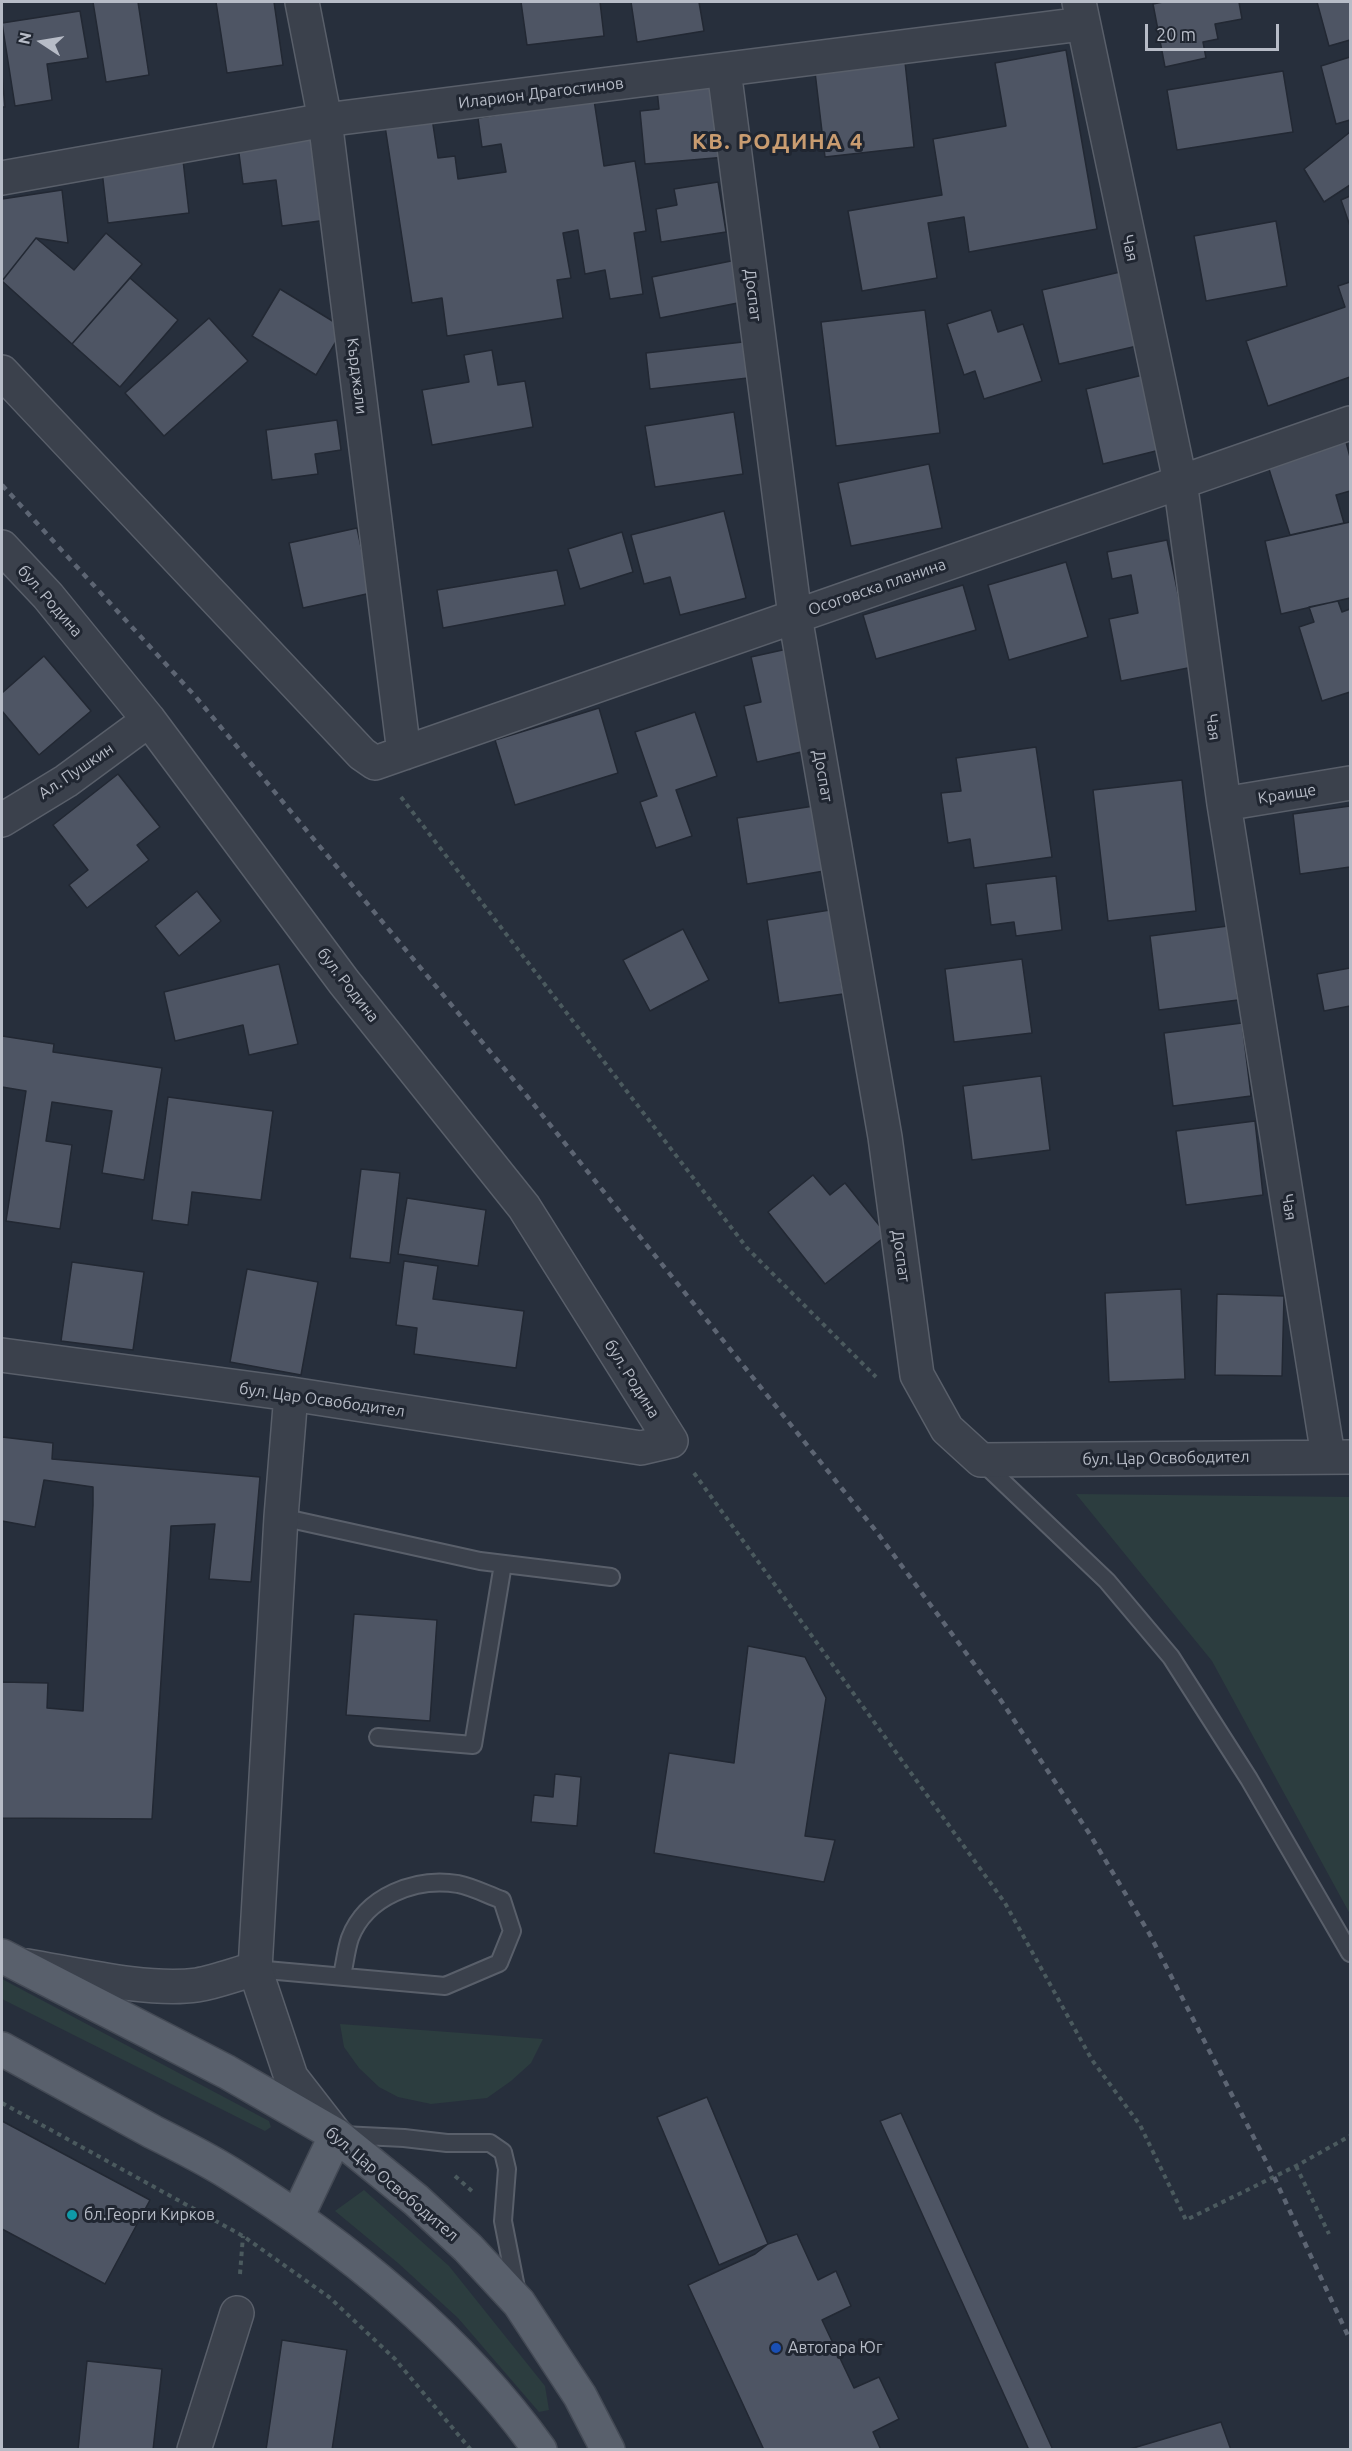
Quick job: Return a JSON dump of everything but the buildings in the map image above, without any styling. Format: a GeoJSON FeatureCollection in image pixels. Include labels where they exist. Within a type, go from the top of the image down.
{"type":"FeatureCollection","features":[{"type":"Feature","properties":{"kind":"main road","name":"бул. Цар Освободител"},"geometry":{"type":"LineString","coordinates":[[9,1960],[227,2072],[336,2135],[416,2200],[519,2303],[580,2396],[608,2450]]}},
{"type":"Feature","properties":{"kind":"main road"},"geometry":{"type":"LineString","coordinates":[[2,2049],[227,2172],[297,2217],[366,2269],[429,2325],[483,2379],[540,2450]]}},
{"type":"Feature","properties":{"kind":"main road"},"geometry":{"type":"LineString","coordinates":[[297,2217],[336,2135]]}},
{"type":"Feature","properties":{"kind":"street","name":"Кърджали"},"geometry":{"type":"LineString","coordinates":[[302,2],[326,120],[389,758]]}},
{"type":"Feature","properties":{"kind":"street","name":"Иларион Драгостинов"},"geometry":{"type":"LineString","coordinates":[[2,178],[326,120],[724,70],[1080,13]]}},
{"type":"Feature","properties":{"kind":"street","name":"Чая"},"geometry":{"type":"LineString","coordinates":[[1080,13],[1180,481],[1224,804],[1339,1457]]}},
{"type":"Feature","properties":{"kind":"street","name":"Доспат"},"geometry":{"type":"LineString","coordinates":[[724,70],[795,616],[885,1137],[917,1375],[947,1429],[981,1460]]}},
{"type":"Feature","properties":{"kind":"street"},"geometry":{"type":"LineString","coordinates":[[2,372],[362,754],[389,758]]}},
{"type":"Feature","properties":{"kind":"street","name":"Осоговска планина"},"geometry":{"type":"LineString","coordinates":[[389,758],[1350,423]]}},
{"type":"Feature","properties":{"kind":"street","name":"бул. Родина"},"geometry":{"type":"LineString","coordinates":[[2,547],[48,596],[149,720],[344,982],[524,1207],[656,1444]]}},
{"type":"Feature","properties":{"kind":"street","name":"Ал. Пушкин"},"geometry":{"type":"LineString","coordinates":[[2,820],[66,781],[149,720]]}},
{"type":"Feature","properties":{"kind":"street","name":"Краище"},"geometry":{"type":"LineString","coordinates":[[1224,804],[1350,783]]}},
{"type":"Feature","properties":{"kind":"street","name":"бул. Цар Освободител"},"geometry":{"type":"LineString","coordinates":[[2,1355],[656,1444]]}},
{"type":"Feature","properties":{"kind":"street"},"geometry":{"type":"LineString","coordinates":[[291,1394],[281,1517],[255,1969],[291,2077],[336,2135]]}},
{"type":"Feature","properties":{"kind":"street","name":"бул. Цар Освободител"},"geometry":{"type":"LineString","coordinates":[[981,1460],[1339,1457]]}},
{"type":"Feature","properties":{"kind":"street"},"geometry":{"type":"LineString","coordinates":[[9,1960],[129,1983],[173,1986],[197,1985],[255,1969]]}},
{"type":"Feature","properties":{"kind":"street"},"geometry":{"type":"LineString","coordinates":[[194,2450],[237,2313]]}},
{"type":"Feature","properties":{"kind":"lane"},"geometry":{"type":"LineString","coordinates":[[981,1460],[1107,1581],[1172,1657],[1249,1779],[1350,1953]]}},
{"type":"Feature","properties":{"kind":"lane"},"geometry":{"type":"LineString","coordinates":[[281,1517],[480,1561],[610,1577]]}},
{"type":"Feature","properties":{"kind":"lane"},"geometry":{"type":"LineString","coordinates":[[378,1737],[472,1745],[503,1564]]}},
{"type":"Feature","properties":{"kind":"lane"},"geometry":{"type":"LineString","coordinates":[[255,1969],[445,1986],[499,1963],[512,1930],[502,1900],[458,1884],[416,1884],[380,1899],[360,1921],[350,1938],[342,1975]]}},
{"type":"Feature","properties":{"kind":"lane"},"geometry":{"type":"LineString","coordinates":[[336,2135],[404,2138],[447,2143],[490,2143],[503,2152],[507,2169],[503,2221],[519,2303]]}},
{"type":"Feature","properties":{"kind":"path"},"geometry":{"type":"LineString","coordinates":[[389,758],[747,1248],[879,1380]]}},
{"type":"Feature","properties":{"kind":"path"},"geometry":{"type":"LineString","coordinates":[[656,1444],[1005,1903],[1092,2060],[1140,2125],[1186,2220],[1296,2166],[1350,2136]]}},
{"type":"Feature","properties":{"kind":"path"},"geometry":{"type":"LineString","coordinates":[[2,2103],[243,2236],[329,2297],[395,2359],[471,2450]]}},
{"type":"Feature","properties":{"kind":"path"},"geometry":{"type":"LineString","coordinates":[[1296,2166],[1329,2234]]}},
{"type":"Feature","properties":{"kind":"shaded area"},"geometry":{"type":"Polygon","coordinates":[[[1076,1494],[1350,1497],[1350,1914],[1212,1661],[1076,1494]]]}},
{"type":"Feature","properties":{"kind":"shaded area"},"geometry":{"type":"Polygon","coordinates":[[[2,1979],[269,2121],[271,2127],[265,2131],[2,1999],[2,1979]]]}},
{"type":"Feature","properties":{"kind":"shaded area"},"geometry":{"type":"Polygon","coordinates":[[[340,2024],[543,2039],[531,2063],[487,2098],[431,2104],[398,2097],[379,2087],[359,2068],[344,2047],[340,2024]]]}},
{"type":"Feature","properties":{"kind":"shaded area"},"geometry":{"type":"Polygon","coordinates":[[[364,2190],[449,2266],[545,2386],[549,2410],[539,2412],[458,2318],[398,2263],[335,2211],[364,2190]]]}},
{"type":"Feature","properties":{"kind":"railway"},"geometry":{"type":"LineString","coordinates":[[2,485],[195,696],[527,1096],[876,1531],[1000,1699],[1089,1833],[1149,1933],[1274,2177],[1350,2340]]}},
{"type":"Feature","properties":{"kind":"place","name":"бл.Георги Кирков"},"geometry":{"type":"Point","coordinates":[72,2215]}},
{"type":"Feature","properties":{"kind":"place","name":"Автогара Юг"},"geometry":{"type":"Point","coordinates":[776,2348]}},
{"type":"Feature","properties":{"kind":"district","name":"КВ. РОДИНА 4"},"geometry":{"type":"Point","coordinates":[778,142]}}]}
